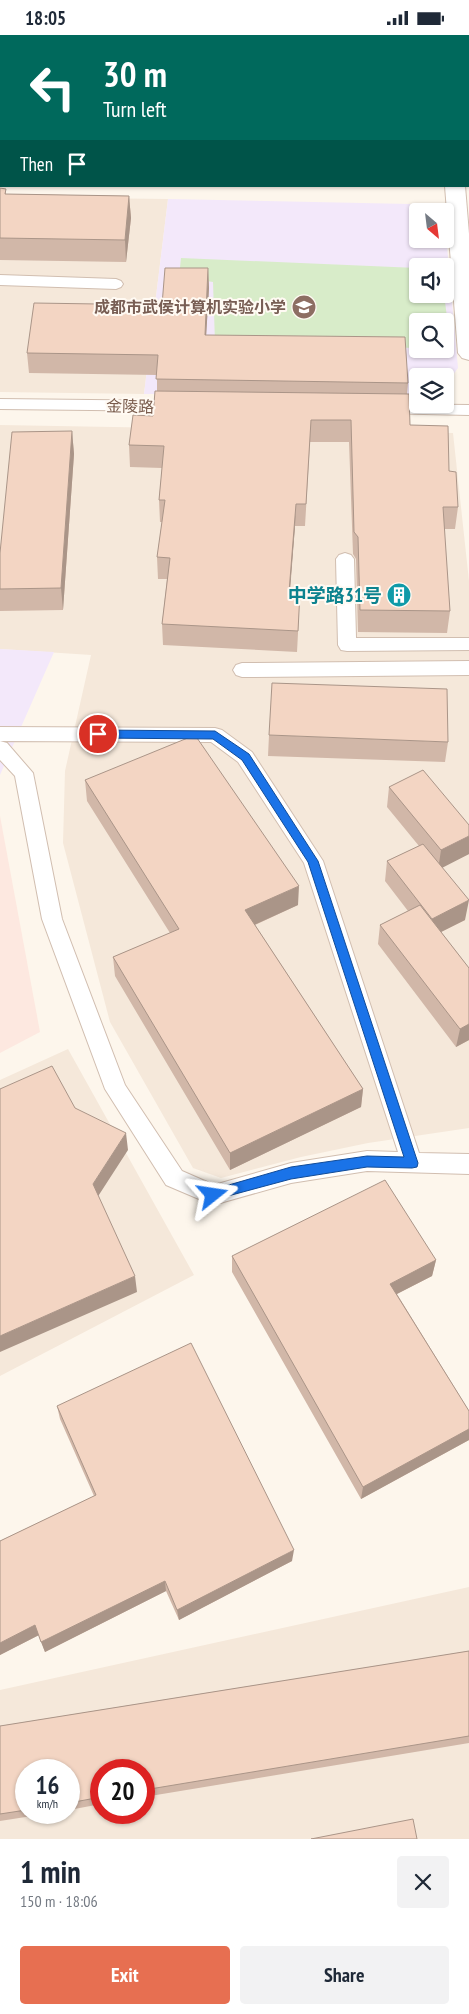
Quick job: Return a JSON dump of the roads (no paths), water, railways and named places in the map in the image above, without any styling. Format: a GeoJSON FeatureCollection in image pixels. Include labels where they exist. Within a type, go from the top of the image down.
{"type":"FeatureCollection","features":[{"type":"Feature","properties":{"kind":"street"},"geometry":{"type":"LineString","coordinates":[[455,187],[469,353]]}},
{"type":"Feature","properties":{"kind":"lane"},"geometry":{"type":"LineString","coordinates":[[0,280],[116,284]]}},
{"type":"Feature","properties":{"kind":"lane","name":"金陵路"},"geometry":{"type":"LineString","coordinates":[[0,404],[200,406]]}},
{"type":"Feature","properties":{"kind":"lane"},"geometry":{"type":"LineString","coordinates":[[369,409],[469,410]]}},
{"type":"Feature","properties":{"kind":"lane"},"geometry":{"type":"LineString","coordinates":[[344,559],[347,645],[469,644]]}},
{"type":"Feature","properties":{"kind":"lane"},"geometry":{"type":"LineString","coordinates":[[242,670],[469,668]]}},
{"type":"Feature","properties":{"kind":"lane"},"geometry":{"type":"LineString","coordinates":[[0,734],[215,735],[245,757],[313,861],[412,1163]]}},
{"type":"Feature","properties":{"kind":"lane"},"geometry":{"type":"LineString","coordinates":[[0,748],[24,773],[52,919],[116,1089],[174,1178],[213,1195],[291,1173],[367,1161],[469,1164]]}},
{"type":"Feature","properties":{"kind":"place","name":"成都市武侯计算机实验小学"},"geometry":{"type":"Point","coordinates":[304,307]}},
{"type":"Feature","properties":{"kind":"place","name":"中学路31号"},"geometry":{"type":"Point","coordinates":[399,595]}}]}
